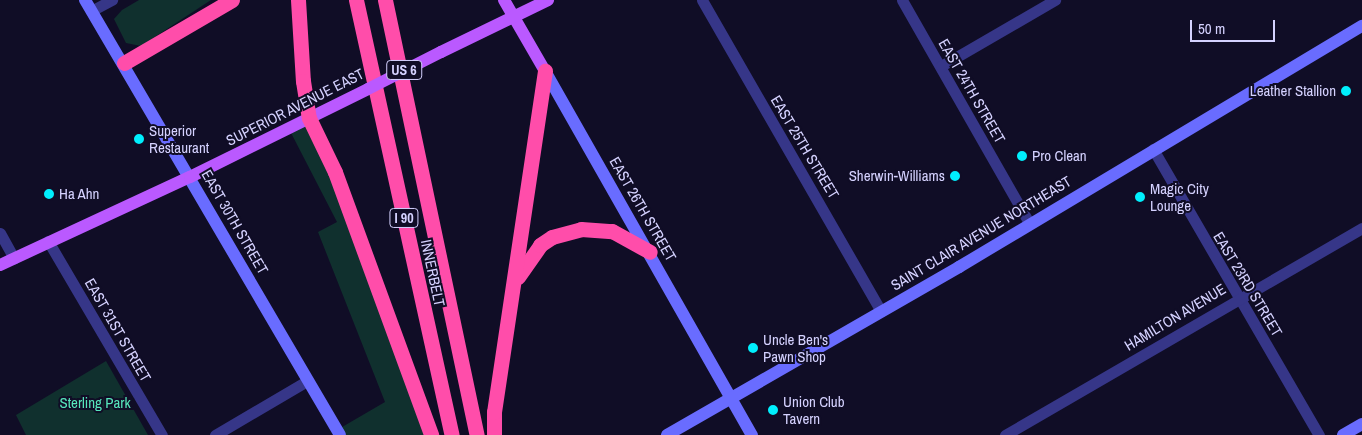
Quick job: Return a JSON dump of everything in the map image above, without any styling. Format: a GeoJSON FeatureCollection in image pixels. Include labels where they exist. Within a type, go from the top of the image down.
{"type":"FeatureCollection","features":[{"type":"Feature","properties":{"kind":"highway"},"geometry":{"type":"LineString","coordinates":[[124,63],[232,0]]}},
{"type":"Feature","properties":{"kind":"highway"},"geometry":{"type":"LineString","coordinates":[[298,0],[303,81],[309,118],[335,172],[431,435]]}},
{"type":"Feature","properties":{"kind":"highway","name":"INNERBELT"},"geometry":{"type":"LineString","coordinates":[[356,0],[452,435]]}},
{"type":"Feature","properties":{"kind":"highway","name":"INNERBELT"},"geometry":{"type":"LineString","coordinates":[[385,0],[478,435]]}},
{"type":"Feature","properties":{"kind":"highway"},"geometry":{"type":"LineString","coordinates":[[494,435],[512,292],[545,71]]}},
{"type":"Feature","properties":{"kind":"highway"},"geometry":{"type":"LineString","coordinates":[[512,292],[529,256],[552,237],[567,231],[596,228],[612,231],[650,252]]}},
{"type":"Feature","properties":{"kind":"main road","name":"EAST 26TH STREET"},"geometry":{"type":"LineString","coordinates":[[504,0],[650,252],[752,435]]}},
{"type":"Feature","properties":{"kind":"main road","name":"SUPERIOR AVENUE EAST"},"geometry":{"type":"LineString","coordinates":[[0,265],[48,241],[190,177],[512,16],[548,0]]}},
{"type":"Feature","properties":{"kind":"main road","name":"EAST 30TH STREET"},"geometry":{"type":"LineString","coordinates":[[88,6],[124,63],[340,435]]}},
{"type":"Feature","properties":{"kind":"main road","name":"SAINT CLAIR AVENUE NORTHEAST"},"geometry":{"type":"LineString","coordinates":[[667,435],[881,311],[1362,26]]}},
{"type":"Feature","properties":{"kind":"main road"},"geometry":{"type":"LineString","coordinates":[[1343,435],[1362,424]]}},
{"type":"Feature","properties":{"kind":"street"},"geometry":{"type":"LineString","coordinates":[[88,6],[112,0]]}},
{"type":"Feature","properties":{"kind":"street","name":"EAST 25TH STREET"},"geometry":{"type":"LineString","coordinates":[[702,0],[881,311]]}},
{"type":"Feature","properties":{"kind":"street","name":"EAST 24TH STREET"},"geometry":{"type":"LineString","coordinates":[[902,0],[1029,223]]}},
{"type":"Feature","properties":{"kind":"street"},"geometry":{"type":"LineString","coordinates":[[941,66],[1055,0]]}},
{"type":"Feature","properties":{"kind":"street","name":"EAST 23RD STREET"},"geometry":{"type":"LineString","coordinates":[[1152,149],[1319,435]]}},
{"type":"Feature","properties":{"kind":"street","name":"HAMILTON AVENUE"},"geometry":{"type":"LineString","coordinates":[[1004,435],[1362,228]]}},
{"type":"Feature","properties":{"kind":"street"},"geometry":{"type":"LineString","coordinates":[[0,233],[14,258]]}},
{"type":"Feature","properties":{"kind":"street","name":"EAST 31ST STREET"},"geometry":{"type":"LineString","coordinates":[[48,241],[162,435]]}},
{"type":"Feature","properties":{"kind":"street"},"geometry":{"type":"LineString","coordinates":[[215,435],[307,381]]}},
{"type":"Feature","properties":{"kind":"green space"},"geometry":{"type":"Polygon","coordinates":[[[139,0],[211,0],[141,46],[126,43],[114,19],[122,10],[139,0]]]}},
{"type":"Feature","properties":{"kind":"green space"},"geometry":{"type":"Polygon","coordinates":[[[309,118],[431,435],[340,435],[337,430],[385,402],[318,232],[337,222],[289,129],[309,118]]]}},
{"type":"Feature","properties":{"kind":"green space","name":"Sterling Park"},"geometry":{"type":"Polygon","coordinates":[[[106,361],[148,435],[26,435],[16,415],[106,361]]]}},
{"type":"Feature","properties":{"kind":"place","name":"Leather Stallion"},"geometry":{"type":"Point","coordinates":[1346,91]}},
{"type":"Feature","properties":{"kind":"place","name":"Superior Restaurant"},"geometry":{"type":"Point","coordinates":[139,139]}},
{"type":"Feature","properties":{"kind":"place","name":"Pro Clean"},"geometry":{"type":"Point","coordinates":[1022,156]}},
{"type":"Feature","properties":{"kind":"place","name":"Sherwin-Williams"},"geometry":{"type":"Point","coordinates":[955,176]}},
{"type":"Feature","properties":{"kind":"place","name":"Ha Ahn"},"geometry":{"type":"Point","coordinates":[49,194]}},
{"type":"Feature","properties":{"kind":"place","name":"Magic City Lounge"},"geometry":{"type":"Point","coordinates":[1140,197]}},
{"type":"Feature","properties":{"kind":"place","name":"Uncle Ben's Pawn Shop"},"geometry":{"type":"Point","coordinates":[753,348]}},
{"type":"Feature","properties":{"kind":"place","name":"Union Club Tavern"},"geometry":{"type":"Point","coordinates":[773,410]}}]}
